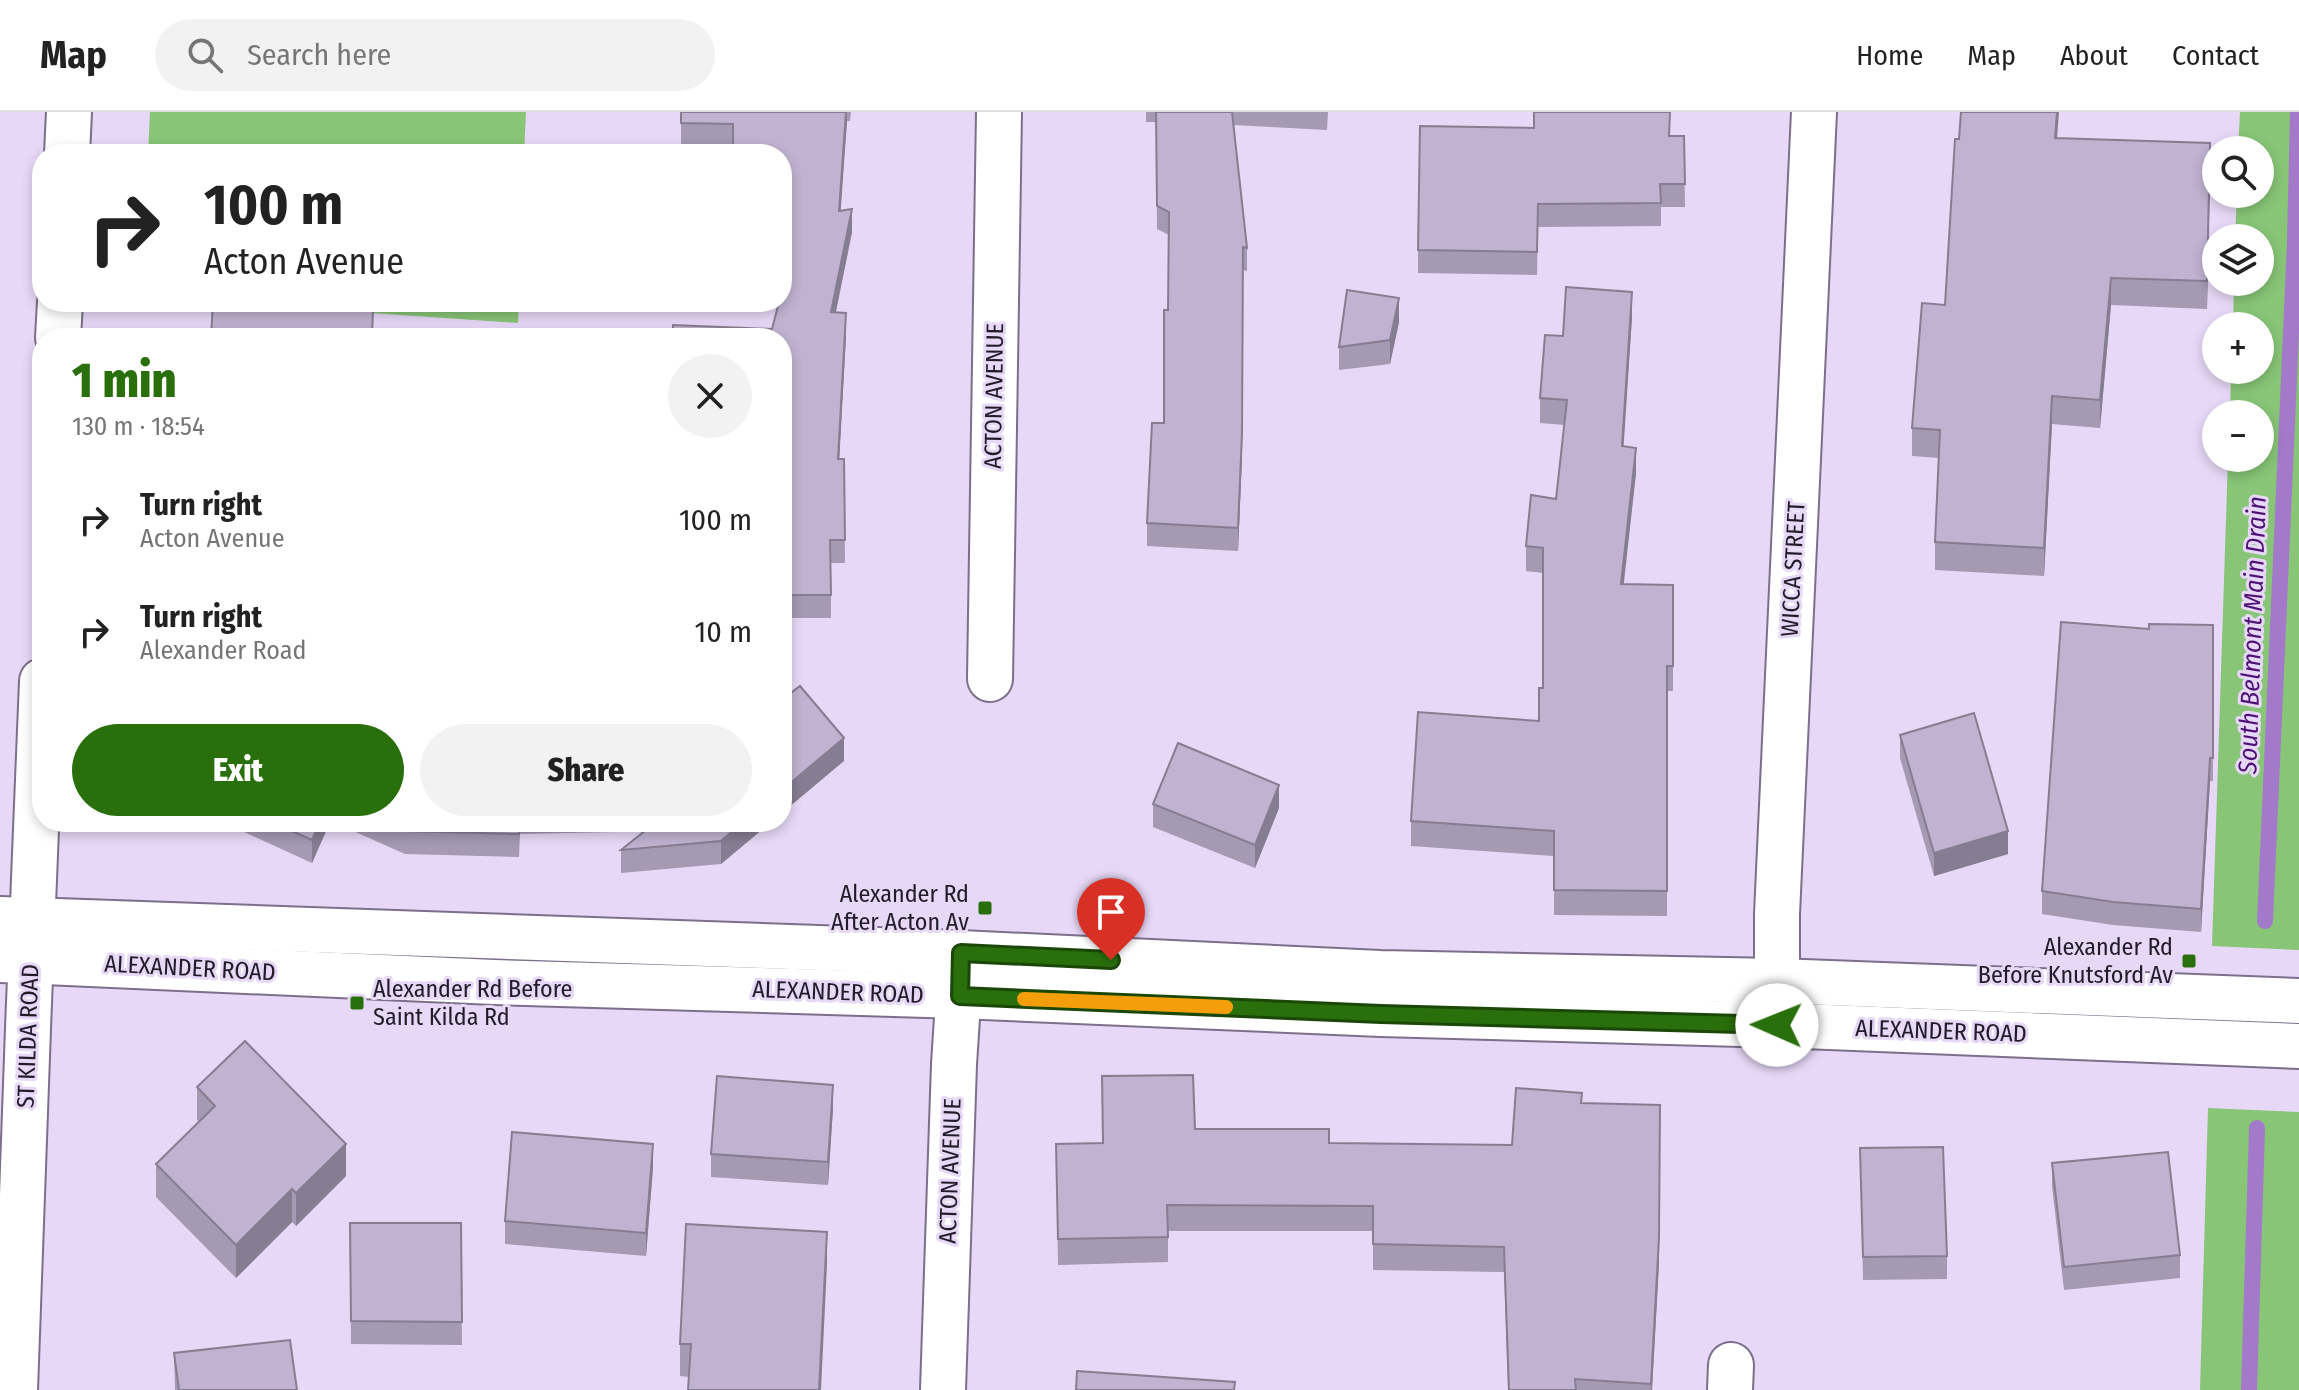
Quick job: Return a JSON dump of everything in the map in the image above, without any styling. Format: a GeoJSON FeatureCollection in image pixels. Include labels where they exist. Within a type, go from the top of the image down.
{"type":"FeatureCollection","features":[{"type":"Feature","properties":{"kind":"main road"},"geometry":{"type":"LineString","coordinates":[[67,144],[69,112]]}},
{"type":"Feature","properties":{"kind":"main road","name":"ACTON AVENUE"},"geometry":{"type":"LineString","coordinates":[[990,679],[999,112]]}},
{"type":"Feature","properties":{"kind":"main road","name":"WICCA STREET"},"geometry":{"type":"LineString","coordinates":[[1777,1025],[1776,981],[1814,112]]}},
{"type":"Feature","properties":{"kind":"main road","name":"ST KILDA ROAD"},"geometry":{"type":"LineString","coordinates":[[15,1390],[15,940],[32,777]]}},
{"type":"Feature","properties":{"kind":"main road","name":"ALEXANDER ROAD"},"geometry":{"type":"LineString","coordinates":[[15,940],[961,953],[1380,973],[1776,981],[2299,1001]]}},
{"type":"Feature","properties":{"kind":"main road","name":"ALEXANDER ROAD"},"geometry":{"type":"LineString","coordinates":[[15,940],[494,982],[960,996],[1397,1015],[1777,1025],[2299,1046]]}},
{"type":"Feature","properties":{"kind":"main road","name":"ACTON AVENUE"},"geometry":{"type":"LineString","coordinates":[[943,1390],[954,1064],[961,953]]}},
{"type":"Feature","properties":{"kind":"green space"},"geometry":{"type":"Polygon","coordinates":[[[150,112],[526,112],[524,144],[148,144],[150,112]]]}},
{"type":"Feature","properties":{"kind":"green space"},"geometry":{"type":"Polygon","coordinates":[[[2240,112],[2299,112],[2299,950],[2212,946],[2228,472],[2274,472],[2274,400],[2230,400],[2231,384],[2274,384],[2274,312],[2233,312],[2234,296],[2274,296],[2274,224],[2236,224],[2236,208],[2274,208],[2274,136],[2239,136],[2240,112]]]}},
{"type":"Feature","properties":{"kind":"green space"},"geometry":{"type":"Polygon","coordinates":[[[358,312],[519,312],[518,323],[358,312]]]}},
{"type":"Feature","properties":{"kind":"green space"},"geometry":{"type":"Polygon","coordinates":[[[2208,1108],[2299,1112],[2299,1390],[2200,1390],[2208,1108]]]}},
{"type":"Feature","properties":{"kind":"building"},"geometry":{"type":"Polygon","coordinates":[[[681,112],[846,112],[839,211],[852,209],[831,312],[846,313],[838,459],[844,459],[845,540],[830,540],[831,595],[792,595],[792,328],[772,328],[776,312],[792,312],[792,144],[733,144],[733,124],[681,123],[681,112]]]}},
{"type":"Feature","properties":{"kind":"building"},"geometry":{"type":"Polygon","coordinates":[[[1156,112],[1232,112],[1247,248],[1243,247],[1238,528],[1147,523],[1152,423],[1164,423],[1164,310],[1168,310],[1169,212],[1157,206],[1156,112]]]}},
{"type":"Feature","properties":{"kind":"building"},"geometry":{"type":"Polygon","coordinates":[[[1534,112],[1670,112],[1669,136],[1684,136],[1685,184],[1660,184],[1661,203],[1538,204],[1537,252],[1418,250],[1420,126],[1534,128],[1534,112]]]}},
{"type":"Feature","properties":{"kind":"building"},"geometry":{"type":"Polygon","coordinates":[[[1961,112],[2057,112],[2055,138],[2202,143],[2202,208],[2209,208],[2208,224],[2202,224],[2202,281],[2111,278],[2100,400],[2052,396],[2044,548],[1935,542],[1940,430],[1912,428],[1922,303],[1945,305],[1955,139],[1959,139],[1961,112]]]}},
{"type":"Feature","properties":{"kind":"building"},"geometry":{"type":"Polygon","coordinates":[[[1566,287],[1632,292],[1622,446],[1636,448],[1621,584],[1673,585],[1673,666],[1667,666],[1667,891],[1554,890],[1554,831],[1411,821],[1418,712],[1539,721],[1539,688],[1543,688],[1543,548],[1526,546],[1531,495],[1556,499],[1567,400],[1540,398],[1545,335],[1563,336],[1566,287]]]}},
{"type":"Feature","properties":{"kind":"building"},"geometry":{"type":"Polygon","coordinates":[[[1347,290],[1399,298],[1390,340],[1339,347],[1347,290]]]}},
{"type":"Feature","properties":{"kind":"building"},"geometry":{"type":"Polygon","coordinates":[[[212,312],[373,312],[372,328],[212,328],[212,312]]]}},
{"type":"Feature","properties":{"kind":"building"},"geometry":{"type":"Polygon","coordinates":[[[673,325],[747,328],[673,328],[673,325]]]}},
{"type":"Feature","properties":{"kind":"building"},"geometry":{"type":"Polygon","coordinates":[[[2061,622],[2149,629],[2149,624],[2213,625],[2213,758],[2210,758],[2201,909],[2113,902],[2042,891],[2061,622]]]}},
{"type":"Feature","properties":{"kind":"building"},"geometry":{"type":"Polygon","coordinates":[[[800,686],[844,738],[792,782],[792,692],[800,686]]]}},
{"type":"Feature","properties":{"kind":"building"},"geometry":{"type":"Polygon","coordinates":[[[1974,713],[2008,831],[1934,853],[1900,735],[1974,713]]]}},
{"type":"Feature","properties":{"kind":"building"},"geometry":{"type":"Polygon","coordinates":[[[1178,743],[1279,785],[1255,845],[1153,804],[1178,743]]]}},
{"type":"Feature","properties":{"kind":"building"},"geometry":{"type":"Polygon","coordinates":[[[294,832],[316,832],[312,840],[294,832]]]}},
{"type":"Feature","properties":{"kind":"building"},"geometry":{"type":"Polygon","coordinates":[[[443,832],[519,832],[519,834],[443,832]]]}},
{"type":"Feature","properties":{"kind":"building"},"geometry":{"type":"Polygon","coordinates":[[[644,832],[731,832],[721,841],[621,850],[644,832]]]}},
{"type":"Feature","properties":{"kind":"building"},"geometry":{"type":"Polygon","coordinates":[[[245,1041],[346,1144],[296,1193],[292,1189],[236,1245],[156,1164],[215,1106],[197,1087],[245,1041]]]}},
{"type":"Feature","properties":{"kind":"building"},"geometry":{"type":"Polygon","coordinates":[[[1193,1075],[1195,1129],[1329,1129],[1329,1143],[1512,1145],[1516,1088],[1582,1093],[1581,1103],[1660,1105],[1659,1237],[1651,1384],[1575,1379],[1576,1390],[1509,1390],[1504,1247],[1373,1244],[1373,1206],[1167,1205],[1168,1237],[1058,1239],[1056,1144],[1103,1143],[1102,1076],[1193,1075]]]}},
{"type":"Feature","properties":{"kind":"building"},"geometry":{"type":"Polygon","coordinates":[[[717,1076],[833,1085],[828,1162],[711,1154],[717,1076]]]}},
{"type":"Feature","properties":{"kind":"building"},"geometry":{"type":"Polygon","coordinates":[[[512,1132],[653,1144],[646,1233],[505,1221],[512,1132]]]}},
{"type":"Feature","properties":{"kind":"building"},"geometry":{"type":"Polygon","coordinates":[[[1943,1147],[1947,1256],[1863,1257],[1860,1148],[1943,1147]]]}},
{"type":"Feature","properties":{"kind":"building"},"geometry":{"type":"Polygon","coordinates":[[[2168,1152],[2180,1255],[2064,1267],[2052,1163],[2168,1152]]]}},
{"type":"Feature","properties":{"kind":"building"},"geometry":{"type":"Polygon","coordinates":[[[350,1223],[461,1223],[462,1322],[351,1321],[350,1223]]]}},
{"type":"Feature","properties":{"kind":"building"},"geometry":{"type":"Polygon","coordinates":[[[686,1224],[827,1232],[819,1390],[688,1390],[691,1344],[680,1344],[686,1224]]]}},
{"type":"Feature","properties":{"kind":"building"},"geometry":{"type":"Polygon","coordinates":[[[290,1340],[297,1390],[179,1390],[174,1353],[290,1340]]]}},
{"type":"Feature","properties":{"kind":"building"},"geometry":{"type":"Polygon","coordinates":[[[1077,1371],[1235,1382],[1234,1390],[1076,1390],[1077,1371]]]}},
{"type":"Feature","properties":{"kind":"waterway","name":"South Belmont Main Drain"},"geometry":{"type":"LineString","coordinates":[[2265,921],[2298,112]]}},
{"type":"Feature","properties":{"kind":"waterway","name":"South Belmont Main Drain"},"geometry":{"type":"LineString","coordinates":[[2249,1390],[2257,1128]]}},
{"type":"Feature","properties":{"kind":"slow traffic"},"geometry":{"type":"LineString","coordinates":[[1024,999],[1226,1007]]}},
{"type":"Feature","properties":{"kind":"place","name":"Alexander Rd After Acton Av"},"geometry":{"type":"Point","coordinates":[985,908]}},
{"type":"Feature","properties":{"kind":"place","name":"Alexander Rd Before Knutsford Av"},"geometry":{"type":"Point","coordinates":[2189,961]}},
{"type":"Feature","properties":{"kind":"place","name":"Alexander Rd Before Saint Kilda Rd"},"geometry":{"type":"Point","coordinates":[357,1003]}},
{"type":"Feature","properties":{"kind":"route"},"geometry":{"type":"LineString","coordinates":[[1111,960],[961,953],[960,996],[1381,1014],[1777,1025]]}}]}
